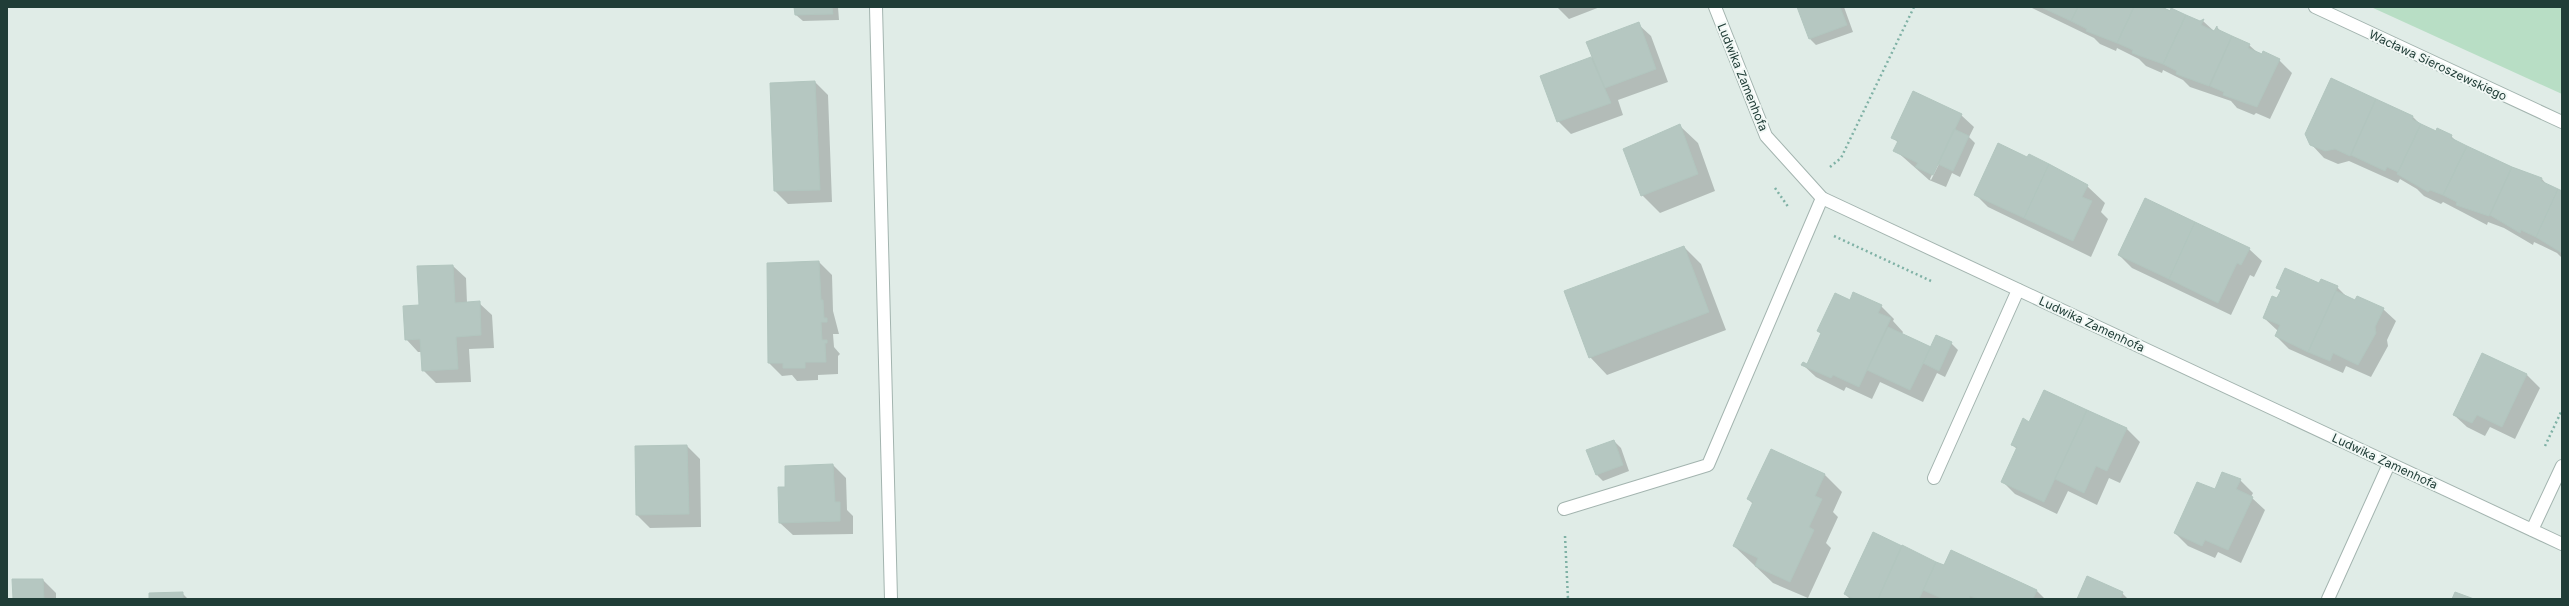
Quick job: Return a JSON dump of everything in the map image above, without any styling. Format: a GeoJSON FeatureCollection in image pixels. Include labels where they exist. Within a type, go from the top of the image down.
{"type":"FeatureCollection","features":[{"type":"Feature","properties":{"kind":"street"},"geometry":{"type":"LineString","coordinates":[[876,7],[892,599]]}},
{"type":"Feature","properties":{"kind":"street","name":"Ludwika Zamenhofa"},"geometry":{"type":"LineString","coordinates":[[1715,7],[1766,136],[1822,198],[2562,544]]}},
{"type":"Feature","properties":{"kind":"street","name":"Wacława Sieroszewskiego"},"geometry":{"type":"LineString","coordinates":[[2315,7],[2562,122]]}},
{"type":"Feature","properties":{"kind":"street"},"geometry":{"type":"LineString","coordinates":[[1564,509],[1708,465],[1822,198]]}},
{"type":"Feature","properties":{"kind":"street"},"geometry":{"type":"LineString","coordinates":[[1934,478],[2018,290]]}},
{"type":"Feature","properties":{"kind":"street"},"geometry":{"type":"LineString","coordinates":[[2328,599],[2390,464]]}},
{"type":"Feature","properties":{"kind":"street"},"geometry":{"type":"LineString","coordinates":[[2532,530],[2562,466]]}},
{"type":"Feature","properties":{"kind":"path"},"geometry":{"type":"LineString","coordinates":[[1829,169],[1841,158],[1914,7]]}},
{"type":"Feature","properties":{"kind":"path"},"geometry":{"type":"LineString","coordinates":[[2544,449],[2562,410]]}},
{"type":"Feature","properties":{"kind":"path"},"geometry":{"type":"LineString","coordinates":[[1564,509],[1568,599]]}},
{"type":"Feature","properties":{"kind":"green space"},"geometry":{"type":"Polygon","coordinates":[[[2371,7],[2562,7],[2562,94],[2371,7]]]}},
{"type":"Feature","properties":{"kind":"building"},"geometry":{"type":"Polygon","coordinates":[[[794,7],[832,7],[833,14],[795,15],[794,7]]]}},
{"type":"Feature","properties":{"kind":"building"},"geometry":{"type":"Polygon","coordinates":[[[1797,7],[1840,7],[1847,25],[1809,39],[1797,7]]]}},
{"type":"Feature","properties":{"kind":"building"},"geometry":{"type":"Polygon","coordinates":[[[2041,7],[2078,7],[2071,21],[2041,7]]]}},
{"type":"Feature","properties":{"kind":"building"},"geometry":{"type":"Polygon","coordinates":[[[2078,7],[2134,7],[2117,43],[2086,31],[2087,29],[2071,21],[2078,7]]]}},
{"type":"Feature","properties":{"kind":"building"},"geometry":{"type":"Polygon","coordinates":[[[2134,7],[2162,7],[2170,11],[2171,8],[2186,15],[2163,64],[2132,53],[2133,50],[2117,43],[2134,7]]]}},
{"type":"Feature","properties":{"kind":"building"},"geometry":{"type":"Polygon","coordinates":[[[2186,15],[2200,21],[2204,19],[2201,25],[2214,31],[2217,26],[2217,29],[2232,36],[2209,86],[2176,74],[2177,71],[2163,64],[2186,15]]]}},
{"type":"Feature","properties":{"kind":"building"},"geometry":{"type":"Polygon","coordinates":[[[1639,22],[1656,69],[1605,88],[1586,42],[1639,22]]]}},
{"type":"Feature","properties":{"kind":"building"},"geometry":{"type":"Polygon","coordinates":[[[2232,36],[2250,44],[2248,48],[2262,54],[2263,51],[2280,59],[2257,107],[2223,95],[2224,92],[2210,86],[2232,36]]]}},
{"type":"Feature","properties":{"kind":"building"},"geometry":{"type":"Polygon","coordinates":[[[1591,57],[1611,103],[1557,122],[1540,76],[1591,57]]]}},
{"type":"Feature","properties":{"kind":"building"},"geometry":{"type":"Polygon","coordinates":[[[2331,78],[2376,99],[2350,156],[2335,149],[2325,151],[2310,145],[2305,134],[2331,78]]]}},
{"type":"Feature","properties":{"kind":"building"},"geometry":{"type":"Polygon","coordinates":[[[815,81],[820,190],[774,191],[770,83],[815,81]]]}},
{"type":"Feature","properties":{"kind":"building"},"geometry":{"type":"Polygon","coordinates":[[[1913,91],[1962,114],[1933,175],[1915,167],[1918,163],[1893,151],[1898,141],[1891,138],[1913,91]]]}},
{"type":"Feature","properties":{"kind":"building"},"geometry":{"type":"Polygon","coordinates":[[[2376,99],[2413,116],[2412,119],[2421,124],[2398,172],[2387,167],[2385,171],[2351,155],[2376,99]]]}},
{"type":"Feature","properties":{"kind":"building"},"geometry":{"type":"Polygon","coordinates":[[[1680,124],[1698,174],[1641,196],[1623,149],[1680,124]]]}},
{"type":"Feature","properties":{"kind":"building"},"geometry":{"type":"Polygon","coordinates":[[[2421,124],[2436,131],[2437,128],[2452,135],[2451,138],[2467,146],[2443,195],[2430,190],[2428,192],[2397,174],[2421,124]]]}},
{"type":"Feature","properties":{"kind":"building"},"geometry":{"type":"Polygon","coordinates":[[[1954,129],[1969,136],[1953,171],[1938,164],[1954,129]]]}},
{"type":"Feature","properties":{"kind":"building"},"geometry":{"type":"Polygon","coordinates":[[[1998,143],[2027,157],[2029,154],[2049,164],[2024,218],[1974,195],[1998,143]]]}},
{"type":"Feature","properties":{"kind":"building"},"geometry":{"type":"Polygon","coordinates":[[[2467,146],[2512,167],[2489,216],[2456,205],[2457,202],[2443,195],[2467,146]]]}},
{"type":"Feature","properties":{"kind":"building"},"geometry":{"type":"Polygon","coordinates":[[[2049,164],[2088,185],[2082,197],[2092,201],[2073,241],[2024,218],[2049,164]]]}},
{"type":"Feature","properties":{"kind":"building"},"geometry":{"type":"Polygon","coordinates":[[[2512,167],[2542,178],[2541,181],[2558,189],[2536,237],[2521,230],[2520,233],[2490,215],[2512,167]]]}},
{"type":"Feature","properties":{"kind":"building"},"geometry":{"type":"Polygon","coordinates":[[[2558,189],[2562,191],[2562,253],[2536,237],[2558,189]]]}},
{"type":"Feature","properties":{"kind":"building"},"geometry":{"type":"Polygon","coordinates":[[[2145,198],[2195,222],[2169,279],[2118,255],[2145,198]]]}},
{"type":"Feature","properties":{"kind":"building"},"geometry":{"type":"Polygon","coordinates":[[[2195,222],[2250,248],[2241,265],[2237,263],[2218,303],[2169,279],[2195,222]]]}},
{"type":"Feature","properties":{"kind":"building"},"geometry":{"type":"Polygon","coordinates":[[[1684,246],[1709,312],[1589,358],[1564,291],[1684,246]]]}},
{"type":"Feature","properties":{"kind":"building"},"geometry":{"type":"Polygon","coordinates":[[[819,261],[821,300],[823,300],[824,318],[827,318],[827,322],[821,322],[822,340],[827,340],[827,343],[825,343],[826,362],[805,362],[805,368],[783,368],[783,363],[768,363],[767,263],[819,261]]]}},
{"type":"Feature","properties":{"kind":"building"},"geometry":{"type":"Polygon","coordinates":[[[453,265],[455,303],[480,301],[481,335],[456,337],[458,369],[422,371],[420,339],[405,340],[403,306],[419,305],[417,266],[453,265]]]}},
{"type":"Feature","properties":{"kind":"building"},"geometry":{"type":"Polygon","coordinates":[[[2285,268],[2319,283],[2321,279],[2338,286],[2308,352],[2275,336],[2280,325],[2263,318],[2272,296],[2277,298],[2281,290],[2276,288],[2285,268]]]}},
{"type":"Feature","properties":{"kind":"building"},"geometry":{"type":"Polygon","coordinates":[[[2336,291],[2355,300],[2357,296],[2384,308],[2375,327],[2376,333],[2358,365],[2333,353],[2330,361],[2308,352],[2336,291]]]}},
{"type":"Feature","properties":{"kind":"building"},"geometry":{"type":"Polygon","coordinates":[[[1853,292],[1882,305],[1878,313],[1891,318],[1859,387],[1833,375],[1831,378],[1801,365],[1803,362],[1807,364],[1821,333],[1817,331],[1835,293],[1850,300],[1853,292]]]}},
{"type":"Feature","properties":{"kind":"building"},"geometry":{"type":"Polygon","coordinates":[[[1888,327],[1931,347],[1910,390],[1867,370],[1888,327]]]}},
{"type":"Feature","properties":{"kind":"building"},"geometry":{"type":"Polygon","coordinates":[[[1936,335],[1952,342],[1939,371],[1923,363],[1936,335]]]}},
{"type":"Feature","properties":{"kind":"building"},"geometry":{"type":"Polygon","coordinates":[[[2482,353],[2527,374],[2502,427],[2477,415],[2472,423],[2453,415],[2482,353]]]}},
{"type":"Feature","properties":{"kind":"building"},"geometry":{"type":"Polygon","coordinates":[[[2044,390],[2087,410],[2044,502],[2001,482],[2017,447],[2011,445],[2023,418],[2029,422],[2044,390]]]}},
{"type":"Feature","properties":{"kind":"building"},"geometry":{"type":"Polygon","coordinates":[[[2087,410],[2127,428],[2107,471],[2096,466],[2084,493],[2055,479],[2087,410]]]}},
{"type":"Feature","properties":{"kind":"building"},"geometry":{"type":"Polygon","coordinates":[[[1614,440],[1623,465],[1596,475],[1586,450],[1614,440]]]}},
{"type":"Feature","properties":{"kind":"building"},"geometry":{"type":"Polygon","coordinates":[[[687,445],[689,514],[636,515],[635,446],[687,445]]]}},
{"type":"Feature","properties":{"kind":"building"},"geometry":{"type":"Polygon","coordinates":[[[1771,449],[1825,474],[1815,496],[1822,499],[1809,527],[1814,530],[1790,582],[1755,566],[1758,558],[1733,546],[1753,502],[1747,499],[1771,449]]]}},
{"type":"Feature","properties":{"kind":"building"},"geometry":{"type":"Polygon","coordinates":[[[833,464],[835,502],[840,502],[840,521],[779,523],[778,487],[785,487],[785,466],[833,464]]]}},
{"type":"Feature","properties":{"kind":"building"},"geometry":{"type":"Polygon","coordinates":[[[2222,472],[2241,479],[2236,489],[2253,497],[2228,550],[2205,540],[2202,546],[2174,533],[2197,482],[2215,489],[2222,472]]]}},
{"type":"Feature","properties":{"kind":"building"},"geometry":{"type":"Polygon","coordinates":[[[1873,532],[1902,546],[1878,599],[1854,599],[1844,594],[1873,532]]]}},
{"type":"Feature","properties":{"kind":"building"},"geometry":{"type":"Polygon","coordinates":[[[1902,545],[1936,562],[1919,599],[1878,599],[1902,545]]]}},
{"type":"Feature","properties":{"kind":"building"},"geometry":{"type":"Polygon","coordinates":[[[1951,550],[2037,590],[2033,599],[1978,599],[1970,596],[1969,599],[1943,599],[1923,590],[1936,562],[1944,565],[1951,550]]]}},
{"type":"Feature","properties":{"kind":"building"},"geometry":{"type":"Polygon","coordinates":[[[2087,576],[2123,592],[2120,599],[2077,599],[2087,576]]]}},
{"type":"Feature","properties":{"kind":"building"},"geometry":{"type":"Polygon","coordinates":[[[12,579],[43,579],[44,599],[13,599],[12,579]]]}},
{"type":"Feature","properties":{"kind":"building"},"geometry":{"type":"Polygon","coordinates":[[[183,592],[183,599],[149,599],[149,593],[183,592]]]}},
{"type":"Feature","properties":{"kind":"building"},"geometry":{"type":"Polygon","coordinates":[[[2455,592],[2474,599],[2452,599],[2455,592]]]}}]}
